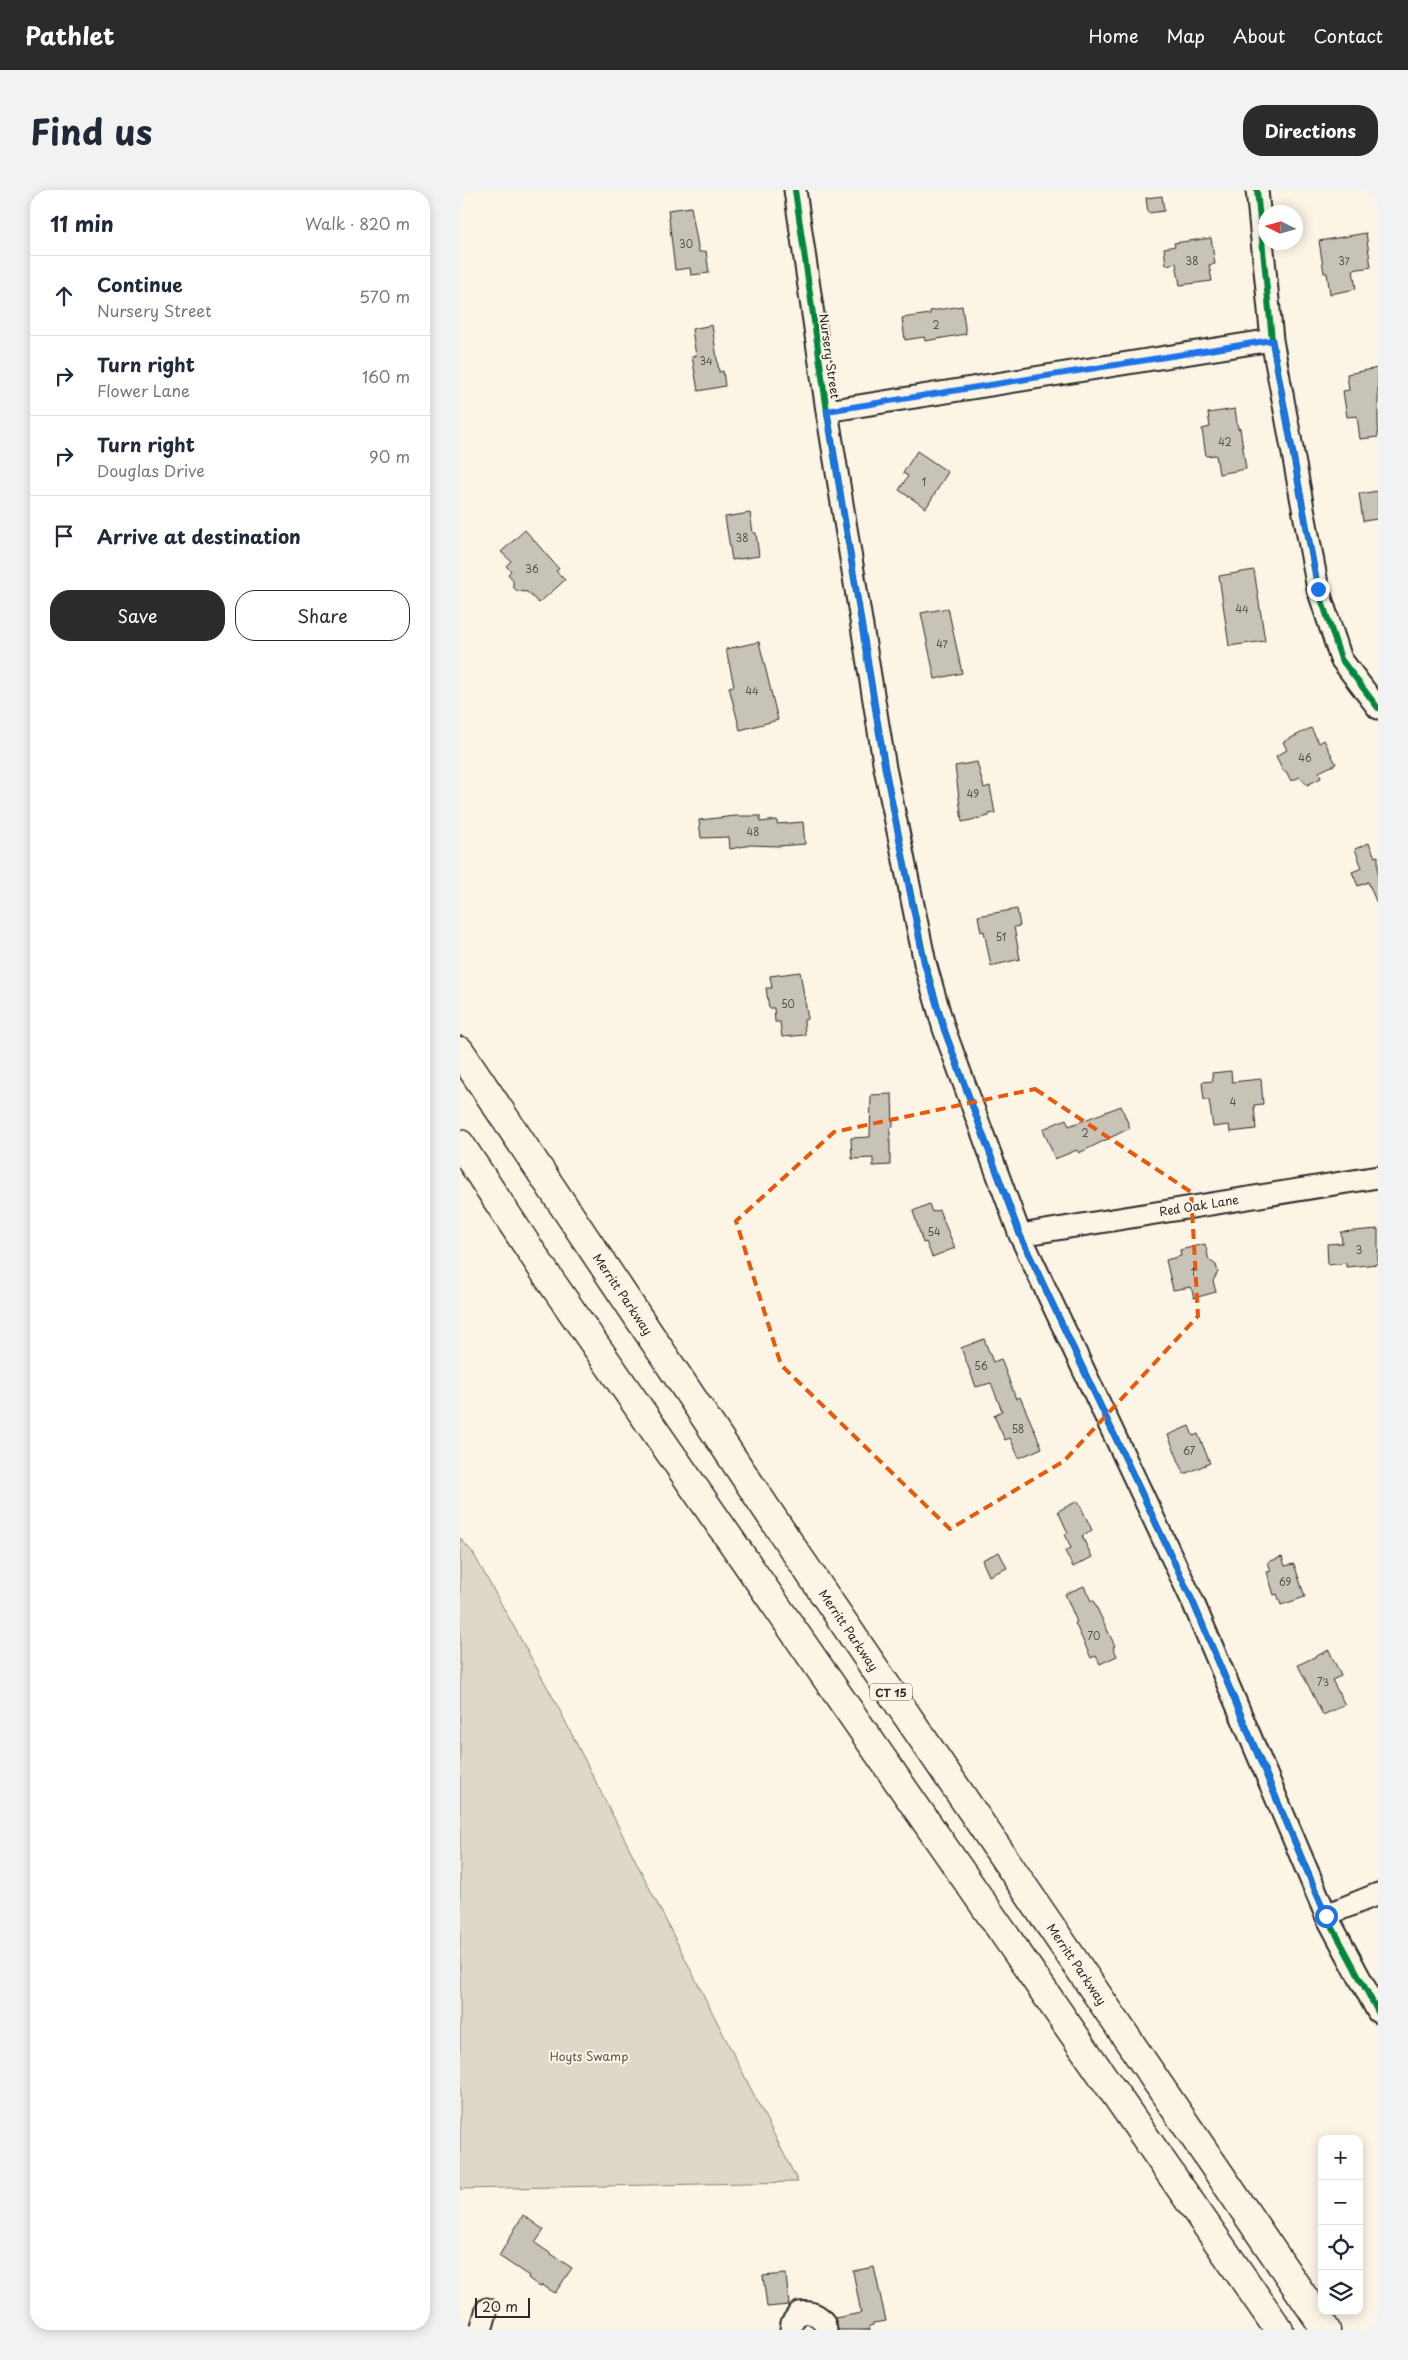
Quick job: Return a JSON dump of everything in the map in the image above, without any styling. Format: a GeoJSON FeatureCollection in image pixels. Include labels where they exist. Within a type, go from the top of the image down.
{"type":"FeatureCollection","features":[{"type":"Feature","properties":{"kind":"highway","name":"Merritt Parkway"},"geometry":{"type":"LineString","coordinates":[[460,1050],[789,1542],[1326,2330]]}},
{"type":"Feature","properties":{"kind":"highway"},"geometry":{"type":"LineString","coordinates":[[460,1144],[548,1276],[1279,2330]]}},
{"type":"Feature","properties":{"kind":"street","name":"Nursery Street"},"geometry":{"type":"LineString","coordinates":[[795,190],[827,411],[885,768],[924,963],[944,1029],[1020,1235],[1193,1602],[1326,1916],[1378,2012]]}},
{"type":"Feature","properties":{"kind":"street"},"geometry":{"type":"LineString","coordinates":[[1258,190],[1272,340],[1318,589],[1341,659],[1378,708]]}},
{"type":"Feature","properties":{"kind":"street"},"geometry":{"type":"LineString","coordinates":[[827,411],[1272,340]]}},
{"type":"Feature","properties":{"kind":"street","name":"Red Oak Lane"},"geometry":{"type":"LineString","coordinates":[[1020,1235],[1378,1177]]}},
{"type":"Feature","properties":{"kind":"street"},"geometry":{"type":"LineString","coordinates":[[1326,1916],[1378,1894]]}},
{"type":"Feature","properties":{"kind":"street"},"geometry":{"type":"LineString","coordinates":[[481,2330],[487,2309]]}},
{"type":"Feature","properties":{"kind":"street"},"geometry":{"type":"LineString","coordinates":[[791,2330],[792,2323],[799,2313],[808,2311],[817,2315],[825,2323],[826,2330]]}},
{"type":"Feature","properties":{"kind":"highlighted area"},"geometry":{"type":"Polygon","coordinates":[[[1035,1089],[1191,1192],[1198,1316],[1064,1461],[950,1529],[781,1365],[736,1221],[834,1132],[1035,1089]]]}},
{"type":"Feature","properties":{"kind":"green space","name":"Hoyts Swamp"},"geometry":{"type":"Polygon","coordinates":[[[460,1538],[473,1553],[555,1701],[798,2182],[460,2189],[460,1538]]]}},
{"type":"Feature","properties":{"kind":"building"},"geometry":{"type":"Polygon","coordinates":[[[1162,196],[1164,211],[1148,213],[1146,198],[1162,196]]]}},
{"type":"Feature","properties":{"kind":"building"},"geometry":{"type":"Polygon","coordinates":[[[691,207],[699,252],[706,251],[709,273],[691,275],[690,268],[675,270],[668,210],[691,207]]]}},
{"type":"Feature","properties":{"kind":"building"},"geometry":{"type":"Polygon","coordinates":[[[1366,233],[1371,267],[1353,270],[1356,289],[1330,294],[1327,273],[1324,273],[1319,241],[1366,233]]]}},
{"type":"Feature","properties":{"kind":"building"},"geometry":{"type":"Polygon","coordinates":[[[1211,238],[1215,264],[1209,265],[1212,281],[1180,285],[1176,263],[1166,265],[1164,248],[1175,246],[1174,243],[1211,238]]]}},
{"type":"Feature","properties":{"kind":"building"},"geometry":{"type":"Polygon","coordinates":[[[962,306],[966,334],[925,341],[924,337],[905,340],[902,318],[930,314],[930,311],[962,306]]]}},
{"type":"Feature","properties":{"kind":"building"},"geometry":{"type":"Polygon","coordinates":[[[712,325],[719,372],[723,371],[725,386],[698,391],[692,356],[696,356],[692,329],[712,325]]]}},
{"type":"Feature","properties":{"kind":"building"},"geometry":{"type":"Polygon","coordinates":[[[1378,368],[1378,437],[1360,439],[1357,416],[1347,417],[1343,391],[1349,390],[1347,374],[1378,368]]]}},
{"type":"Feature","properties":{"kind":"building"},"geometry":{"type":"Polygon","coordinates":[[[1235,409],[1246,469],[1219,474],[1216,455],[1206,456],[1202,429],[1210,427],[1208,413],[1235,409]]]}},
{"type":"Feature","properties":{"kind":"building"},"geometry":{"type":"Polygon","coordinates":[[[917,451],[948,472],[926,508],[899,490],[908,476],[903,473],[917,451]]]}},
{"type":"Feature","properties":{"kind":"building"},"geometry":{"type":"Polygon","coordinates":[[[1378,491],[1378,519],[1363,521],[1359,494],[1378,491]]]}},
{"type":"Feature","properties":{"kind":"building"},"geometry":{"type":"Polygon","coordinates":[[[750,513],[753,533],[756,533],[759,556],[732,560],[725,517],[750,513]]]}},
{"type":"Feature","properties":{"kind":"building"},"geometry":{"type":"Polygon","coordinates":[[[525,530],[559,569],[556,571],[565,580],[539,603],[527,592],[517,591],[513,587],[513,580],[508,574],[511,571],[506,566],[511,561],[501,552],[525,530]]]}},
{"type":"Feature","properties":{"kind":"building"},"geometry":{"type":"Polygon","coordinates":[[[1254,570],[1265,641],[1229,646],[1219,576],[1254,570]]]}},
{"type":"Feature","properties":{"kind":"building"},"geometry":{"type":"Polygon","coordinates":[[[948,608],[962,673],[935,679],[921,613],[948,608]]]}},
{"type":"Feature","properties":{"kind":"building"},"geometry":{"type":"Polygon","coordinates":[[[759,642],[778,720],[740,730],[729,687],[734,686],[726,649],[759,642]]]}},
{"type":"Feature","properties":{"kind":"building"},"geometry":{"type":"Polygon","coordinates":[[[1311,728],[1319,743],[1324,740],[1336,764],[1319,772],[1321,778],[1307,785],[1300,777],[1291,781],[1276,756],[1287,750],[1283,742],[1311,728]]]}},
{"type":"Feature","properties":{"kind":"building"},"geometry":{"type":"Polygon","coordinates":[[[977,762],[984,788],[990,786],[995,813],[962,822],[955,766],[977,762]]]}},
{"type":"Feature","properties":{"kind":"building"},"geometry":{"type":"Polygon","coordinates":[[[736,816],[760,816],[760,822],[777,820],[777,824],[803,822],[805,844],[751,845],[730,849],[729,837],[701,838],[699,820],[736,816]]]}},
{"type":"Feature","properties":{"kind":"building"},"geometry":{"type":"Polygon","coordinates":[[[1369,843],[1375,857],[1378,856],[1378,906],[1368,882],[1358,886],[1352,872],[1362,868],[1355,849],[1369,843]]]}},
{"type":"Feature","properties":{"kind":"building"},"geometry":{"type":"Polygon","coordinates":[[[1017,909],[1020,926],[1014,927],[1020,959],[991,966],[984,931],[981,932],[978,916],[1017,909]]]}},
{"type":"Feature","properties":{"kind":"building"},"geometry":{"type":"Polygon","coordinates":[[[800,972],[808,1019],[804,1020],[805,1035],[782,1037],[780,1022],[775,1022],[774,1008],[769,1008],[766,988],[772,988],[770,976],[800,972]]]}},
{"type":"Feature","properties":{"kind":"building"},"geometry":{"type":"Polygon","coordinates":[[[1231,1071],[1232,1082],[1261,1079],[1263,1104],[1254,1105],[1256,1129],[1230,1132],[1229,1125],[1213,1127],[1209,1100],[1204,1100],[1202,1082],[1213,1081],[1212,1073],[1231,1071]]]}},
{"type":"Feature","properties":{"kind":"building"},"geometry":{"type":"Polygon","coordinates":[[[892,1094],[893,1127],[890,1128],[890,1165],[873,1166],[873,1158],[852,1159],[851,1138],[870,1137],[871,1095],[892,1094]]]}},
{"type":"Feature","properties":{"kind":"building"},"geometry":{"type":"Polygon","coordinates":[[[1121,1106],[1130,1128],[1079,1153],[1077,1150],[1055,1159],[1043,1129],[1066,1119],[1069,1126],[1121,1106]]]}},
{"type":"Feature","properties":{"kind":"building"},"geometry":{"type":"Polygon","coordinates":[[[929,1204],[932,1212],[939,1210],[955,1248],[932,1257],[926,1242],[923,1243],[913,1211],[929,1204]]]}},
{"type":"Feature","properties":{"kind":"building"},"geometry":{"type":"Polygon","coordinates":[[[1378,1229],[1378,1264],[1346,1267],[1346,1263],[1328,1265],[1327,1244],[1342,1243],[1341,1232],[1378,1229]]]}},
{"type":"Feature","properties":{"kind":"building"},"geometry":{"type":"Polygon","coordinates":[[[1205,1244],[1209,1260],[1216,1265],[1218,1272],[1213,1281],[1216,1292],[1194,1298],[1191,1287],[1173,1290],[1166,1260],[1181,1256],[1180,1250],[1205,1244]]]}},
{"type":"Feature","properties":{"kind":"building"},"geometry":{"type":"Polygon","coordinates":[[[984,1339],[993,1362],[1001,1359],[1016,1399],[1020,1397],[1042,1448],[1019,1458],[1010,1438],[1005,1440],[995,1418],[994,1415],[1002,1411],[991,1383],[976,1387],[961,1348],[984,1339]]]}},
{"type":"Feature","properties":{"kind":"building"},"geometry":{"type":"Polygon","coordinates":[[[1189,1426],[1193,1436],[1198,1434],[1210,1463],[1184,1474],[1168,1435],[1189,1426]]]}},
{"type":"Feature","properties":{"kind":"building"},"geometry":{"type":"Polygon","coordinates":[[[1078,1501],[1092,1530],[1082,1536],[1092,1557],[1073,1567],[1065,1551],[1071,1548],[1065,1534],[1068,1533],[1058,1511],[1078,1501]]]}},
{"type":"Feature","properties":{"kind":"building"},"geometry":{"type":"Polygon","coordinates":[[[999,1552],[1007,1568],[989,1576],[982,1560],[999,1552]]]}},
{"type":"Feature","properties":{"kind":"building"},"geometry":{"type":"Polygon","coordinates":[[[1282,1557],[1285,1566],[1294,1564],[1305,1597],[1281,1605],[1277,1594],[1274,1595],[1267,1572],[1271,1571],[1268,1562],[1282,1557]]]}},
{"type":"Feature","properties":{"kind":"building"},"geometry":{"type":"Polygon","coordinates":[[[1084,1586],[1091,1601],[1093,1600],[1115,1646],[1113,1647],[1117,1656],[1100,1664],[1096,1656],[1091,1658],[1075,1623],[1077,1622],[1065,1594],[1084,1586]]]}},
{"type":"Feature","properties":{"kind":"building"},"geometry":{"type":"Polygon","coordinates":[[[1329,1650],[1341,1676],[1332,1680],[1345,1705],[1323,1715],[1298,1665],[1329,1650]]]}},
{"type":"Feature","properties":{"kind":"building"},"geometry":{"type":"Polygon","coordinates":[[[523,2215],[544,2230],[535,2243],[572,2268],[555,2293],[542,2285],[540,2287],[528,2278],[529,2276],[499,2256],[523,2215]]]}},
{"type":"Feature","properties":{"kind":"building"},"geometry":{"type":"Polygon","coordinates":[[[874,2267],[886,2321],[873,2323],[873,2325],[869,2326],[870,2330],[838,2330],[835,2318],[861,2313],[853,2271],[874,2267]]]}},
{"type":"Feature","properties":{"kind":"building"},"geometry":{"type":"Polygon","coordinates":[[[786,2274],[789,2305],[767,2307],[763,2276],[786,2274]]]}},
{"type":"Feature","properties":{"kind":"cycle path"},"geometry":{"type":"LineString","coordinates":[[795,190],[827,411],[885,768],[925,963],[944,1029],[1020,1235],[1193,1602],[1326,1915],[1378,2012]]}},
{"type":"Feature","properties":{"kind":"cycle path"},"geometry":{"type":"LineString","coordinates":[[1257,190],[1272,340],[1318,589],[1341,659],[1378,708]]}},
{"type":"Feature","properties":{"kind":"route"},"geometry":{"type":"LineString","coordinates":[[1318,589],[1272,340],[827,411],[885,768],[924,963],[944,1029],[1020,1235],[1193,1602],[1326,1916]]}}]}
